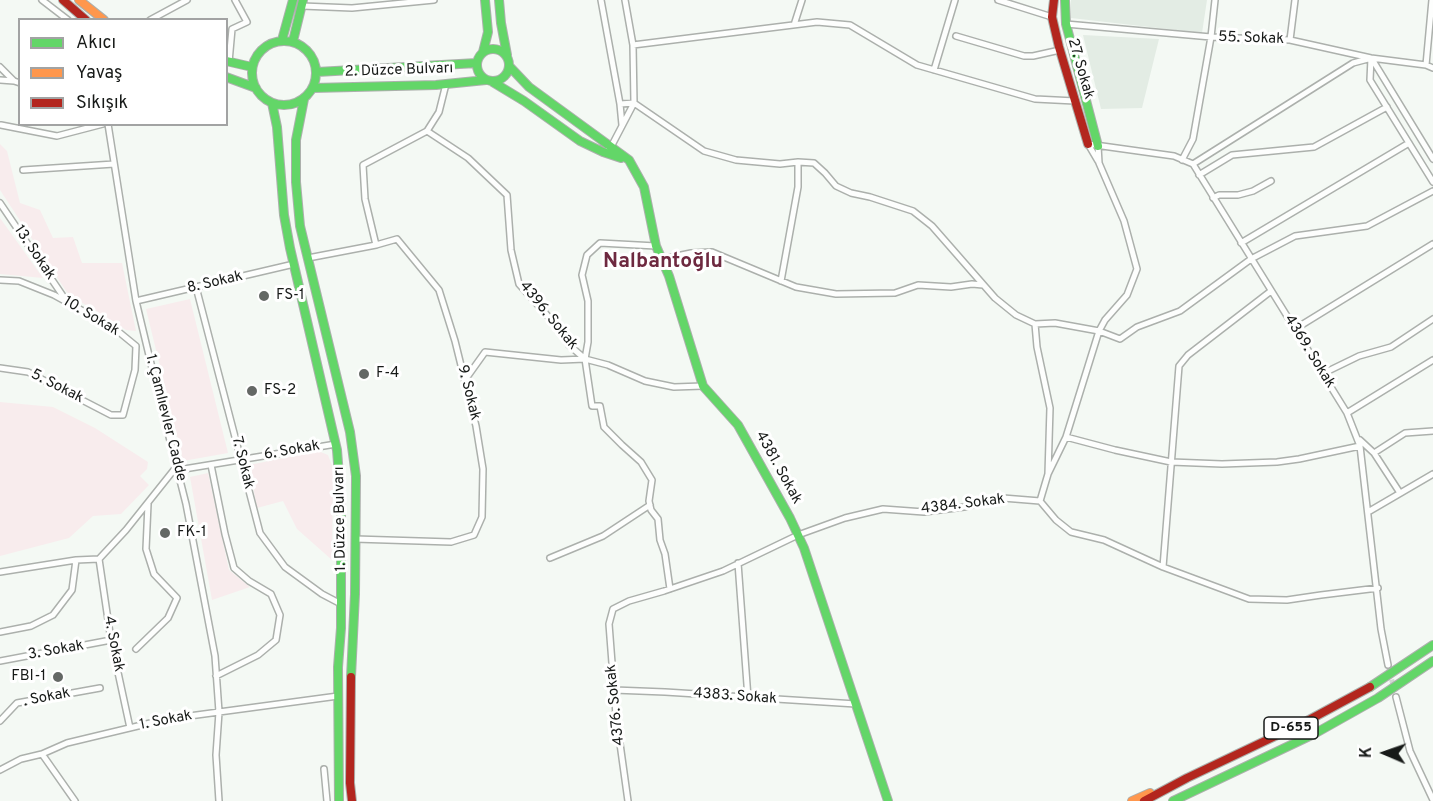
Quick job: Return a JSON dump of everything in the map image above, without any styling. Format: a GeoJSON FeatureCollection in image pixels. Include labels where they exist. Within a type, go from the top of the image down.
{"type":"FeatureCollection","features":[{"type":"Feature","properties":{"kind":"main road"},"geometry":{"type":"LineString","coordinates":[[63,0],[84,18]]}},
{"type":"Feature","properties":{"kind":"main road"},"geometry":{"type":"LineString","coordinates":[[79,0],[101,18]]}},
{"type":"Feature","properties":{"kind":"main road"},"geometry":{"type":"LineString","coordinates":[[282,40],[293,0]]}},
{"type":"Feature","properties":{"kind":"main road"},"geometry":{"type":"LineString","coordinates":[[485,0],[488,32],[483,52],[478,58],[479,73],[524,101],[580,141],[603,152],[629,160]]}},
{"type":"Feature","properties":{"kind":"main road"},"geometry":{"type":"LineString","coordinates":[[489,81],[501,80],[510,67],[499,0]]}},
{"type":"Feature","properties":{"kind":"main road","name":"27. Sokak"},"geometry":{"type":"LineString","coordinates":[[1054,0],[1052,17],[1088,144]]}},
{"type":"Feature","properties":{"kind":"main road"},"geometry":{"type":"LineString","coordinates":[[1065,0],[1066,24],[1098,146]]}},
{"type":"Feature","properties":{"kind":"main road"},"geometry":{"type":"LineString","coordinates":[[293,41],[302,3]]}},
{"type":"Feature","properties":{"kind":"main road"},"geometry":{"type":"LineString","coordinates":[[293,41],[310,52],[317,72],[316,82],[304,99],[294,104],[272,103],[262,97],[256,88],[252,78],[252,67],[256,56],[272,42],[293,41]]}},
{"type":"Feature","properties":{"kind":"main road"},"geometry":{"type":"LineString","coordinates":[[483,52],[493,48],[507,55]]}},
{"type":"Feature","properties":{"kind":"main road"},"geometry":{"type":"LineString","coordinates":[[228,62],[252,67]]}},
{"type":"Feature","properties":{"kind":"main road","name":"2. Düzce Bulvarı"},"geometry":{"type":"LineString","coordinates":[[317,72],[477,63]]}},
{"type":"Feature","properties":{"kind":"main road"},"geometry":{"type":"LineString","coordinates":[[510,67],[529,87],[629,160]]}},
{"type":"Feature","properties":{"kind":"main road"},"geometry":{"type":"LineString","coordinates":[[228,78],[256,88]]}},
{"type":"Feature","properties":{"kind":"main road","name":"2. Düzce Bulvarı"},"geometry":{"type":"LineString","coordinates":[[313,88],[489,81]]}},
{"type":"Feature","properties":{"kind":"main road","name":"1. Düzce Bulvarı"},"geometry":{"type":"LineString","coordinates":[[304,99],[296,140],[296,182],[300,226],[350,432],[356,476],[355,594],[351,682],[350,783],[352,801]]}},
{"type":"Feature","properties":{"kind":"main road","name":"1. Düzce Bulvarı"},"geometry":{"type":"LineString","coordinates":[[272,103],[277,127],[284,215],[318,373],[336,444],[341,502],[341,628],[338,668],[339,801]]}},
{"type":"Feature","properties":{"kind":"main road","name":"4381. Sokak"},"geometry":{"type":"LineString","coordinates":[[629,160],[644,187],[656,246],[669,276],[703,386],[738,425],[790,518],[804,548],[888,801]]}},
{"type":"Feature","properties":{"kind":"main road","name":"D-655"},"geometry":{"type":"LineString","coordinates":[[1144,801],[1307,721],[1373,685],[1433,645]]}},
{"type":"Feature","properties":{"kind":"main road","name":"D-655"},"geometry":{"type":"LineString","coordinates":[[1174,801],[1314,734],[1378,698],[1433,661]]}},
{"type":"Feature","properties":{"kind":"main road"},"geometry":{"type":"LineString","coordinates":[[1132,801],[1187,778]]}},
{"type":"Feature","properties":{"kind":"street"},"geometry":{"type":"LineString","coordinates":[[42,0],[65,18]]}},
{"type":"Feature","properties":{"kind":"street"},"geometry":{"type":"LineString","coordinates":[[154,18],[187,0]]}},
{"type":"Feature","properties":{"kind":"street"},"geometry":{"type":"LineString","coordinates":[[228,62],[232,29],[247,22],[235,0]]}},
{"type":"Feature","properties":{"kind":"street"},"geometry":{"type":"LineString","coordinates":[[302,3],[351,8],[387,2],[434,0]]}},
{"type":"Feature","properties":{"kind":"street"},"geometry":{"type":"LineString","coordinates":[[601,0],[622,127]]}},
{"type":"Feature","properties":{"kind":"street"},"geometry":{"type":"LineString","coordinates":[[603,152],[611,147],[634,103],[633,45],[625,0]]}},
{"type":"Feature","properties":{"kind":"street"},"geometry":{"type":"LineString","coordinates":[[794,25],[802,0]]}},
{"type":"Feature","properties":{"kind":"street"},"geometry":{"type":"LineString","coordinates":[[934,70],[956,0]]}},
{"type":"Feature","properties":{"kind":"street"},"geometry":{"type":"LineString","coordinates":[[998,0],[1052,17]]}},
{"type":"Feature","properties":{"kind":"street"},"geometry":{"type":"LineString","coordinates":[[1182,160],[1193,139],[1211,37],[1215,0]]}},
{"type":"Feature","properties":{"kind":"street"},"geometry":{"type":"LineString","coordinates":[[1290,40],[1294,0]]}},
{"type":"Feature","properties":{"kind":"street"},"geometry":{"type":"LineString","coordinates":[[1426,65],[1432,0]]}},
{"type":"Feature","properties":{"kind":"street"},"geometry":{"type":"LineString","coordinates":[[633,45],[817,22],[850,25],[917,65],[1035,99],[1075,101]]}},
{"type":"Feature","properties":{"kind":"street","name":"55. Sokak"},"geometry":{"type":"LineString","coordinates":[[1066,24],[1211,37],[1290,40],[1371,58],[1426,65],[1433,68]]}},
{"type":"Feature","properties":{"kind":"street"},"geometry":{"type":"LineString","coordinates":[[956,36],[1024,56],[1060,50]]}},
{"type":"Feature","properties":{"kind":"street"},"geometry":{"type":"LineString","coordinates":[[1088,144],[1174,156],[1192,164],[1353,63],[1371,58]]}},
{"type":"Feature","properties":{"kind":"street"},"geometry":{"type":"LineString","coordinates":[[1371,58],[1370,80],[1433,182]]}},
{"type":"Feature","properties":{"kind":"street"},"geometry":{"type":"LineString","coordinates":[[1371,58],[1433,159]]}},
{"type":"Feature","properties":{"kind":"street"},"geometry":{"type":"LineString","coordinates":[[0,67],[17,82]]}},
{"type":"Feature","properties":{"kind":"street"},"geometry":{"type":"LineString","coordinates":[[0,80],[17,82]]}},
{"type":"Feature","properties":{"kind":"street"},"geometry":{"type":"LineString","coordinates":[[376,245],[364,199],[363,165],[427,131],[439,112],[446,84]]}},
{"type":"Feature","properties":{"kind":"street"},"geometry":{"type":"LineString","coordinates":[[620,104],[634,103],[704,150],[736,160],[780,164],[814,163],[836,186],[851,193],[870,196],[913,211],[932,226],[995,298],[1016,315],[1035,324],[1055,323],[1100,331],[1120,339],[1137,327],[1180,311],[1251,259],[1295,236],[1367,226],[1433,191]]}},
{"type":"Feature","properties":{"kind":"street"},"geometry":{"type":"LineString","coordinates":[[1199,175],[1232,155],[1314,147],[1387,108]]}},
{"type":"Feature","properties":{"kind":"street"},"geometry":{"type":"LineString","coordinates":[[1,125],[57,136],[95,126]]}},
{"type":"Feature","properties":{"kind":"street","name":"1. Çamlıevler Cadde"},"geometry":{"type":"LineString","coordinates":[[108,126],[136,301],[186,504],[214,656],[219,712],[216,755],[219,801]]}},
{"type":"Feature","properties":{"kind":"street","name":"4396. Sokak"},"geometry":{"type":"LineString","coordinates":[[427,131],[468,158],[507,195],[511,250],[519,284],[555,324],[569,345],[585,359]]}},
{"type":"Feature","properties":{"kind":"street"},"geometry":{"type":"LineString","coordinates":[[1241,243],[1409,143]]}},
{"type":"Feature","properties":{"kind":"street"},"geometry":{"type":"LineString","coordinates":[[1088,144],[1099,163],[1124,221],[1137,270],[1127,295],[1105,320],[1100,331],[1066,437],[1048,474],[1040,501],[1056,520],[1071,532],[1104,540],[1163,567],[1249,599],[1287,600],[1378,588]]}},
{"type":"Feature","properties":{"kind":"street"},"geometry":{"type":"LineString","coordinates":[[1098,146],[1099,163]]}},
{"type":"Feature","properties":{"kind":"street"},"geometry":{"type":"LineString","coordinates":[[780,281],[798,188],[798,162]]}},
{"type":"Feature","properties":{"kind":"street"},"geometry":{"type":"LineString","coordinates":[[23,170],[114,164]]}},
{"type":"Feature","properties":{"kind":"street","name":"4369. Sokak"},"geometry":{"type":"LineString","coordinates":[[1192,164],[1347,413],[1357,438],[1360,446],[1378,588],[1381,629],[1388,665]]}},
{"type":"Feature","properties":{"kind":"street"},"geometry":{"type":"LineString","coordinates":[[1213,198],[1219,195],[1238,195],[1253,191],[1271,181]]}},
{"type":"Feature","properties":{"kind":"street","name":"13. Sokak"},"geometry":{"type":"LineString","coordinates":[[0,203],[68,303]]}},
{"type":"Feature","properties":{"kind":"street","name":"9. Sokak"},"geometry":{"type":"LineString","coordinates":[[308,258],[397,239],[439,290],[455,341],[476,426],[483,469],[482,517],[474,535],[451,542],[356,539]]}},
{"type":"Feature","properties":{"kind":"street"},"geometry":{"type":"LineString","coordinates":[[656,246],[600,243],[587,255],[582,275],[588,302],[588,342],[585,359],[592,406],[600,406],[604,427],[642,462],[652,480],[649,501],[651,510],[658,519],[670,589]]}},
{"type":"Feature","properties":{"kind":"street"},"geometry":{"type":"LineString","coordinates":[[1295,329],[1433,244]]}},
{"type":"Feature","properties":{"kind":"street"},"geometry":{"type":"LineString","coordinates":[[662,258],[712,252],[796,287],[836,294],[895,293],[918,285],[951,287],[983,285]]}},
{"type":"Feature","properties":{"kind":"street","name":"8. Sokak"},"geometry":{"type":"LineString","coordinates":[[136,301],[294,264]]}},
{"type":"Feature","properties":{"kind":"street","name":"10. Sokak"},"geometry":{"type":"LineString","coordinates":[[0,280],[20,281],[54,295],[114,328],[136,346]]}},
{"type":"Feature","properties":{"kind":"street","name":"7. Sokak"},"geometry":{"type":"LineString","coordinates":[[196,287],[260,533],[285,567],[322,594],[341,604]]}},
{"type":"Feature","properties":{"kind":"street"},"geometry":{"type":"LineString","coordinates":[[1163,567],[1179,366],[1188,355],[1271,291]]}},
{"type":"Feature","properties":{"kind":"street"},"geometry":{"type":"LineString","coordinates":[[1322,374],[1359,356],[1392,347],[1433,319]]}},
{"type":"Feature","properties":{"kind":"street"},"geometry":{"type":"LineString","coordinates":[[1035,324],[1037,347],[1050,408],[1048,474]]}},
{"type":"Feature","properties":{"kind":"street"},"geometry":{"type":"LineString","coordinates":[[136,346],[146,345]]}},
{"type":"Feature","properties":{"kind":"street","name":"5. Sokak"},"geometry":{"type":"LineString","coordinates":[[0,368],[28,372],[111,415],[123,415],[135,370],[136,346]]}},
{"type":"Feature","properties":{"kind":"street"},"geometry":{"type":"LineString","coordinates":[[465,380],[485,352],[561,360],[585,359],[608,365],[645,381],[674,387],[703,386]]}},
{"type":"Feature","properties":{"kind":"street"},"geometry":{"type":"LineString","coordinates":[[1347,413],[1433,360]]}},
{"type":"Feature","properties":{"kind":"street"},"geometry":{"type":"LineString","coordinates":[[1374,453],[1405,433],[1433,431]]}},
{"type":"Feature","properties":{"kind":"street"},"geometry":{"type":"LineString","coordinates":[[1066,437],[1171,462],[1222,464],[1277,462],[1360,446]]}},
{"type":"Feature","properties":{"kind":"street"},"geometry":{"type":"LineString","coordinates":[[1357,438],[1374,453],[1400,493]]}},
{"type":"Feature","properties":{"kind":"street","name":"6. Sokak"},"geometry":{"type":"LineString","coordinates":[[177,468],[211,465],[336,444]]}},
{"type":"Feature","properties":{"kind":"street"},"geometry":{"type":"LineString","coordinates":[[211,465],[234,568],[249,581],[271,594],[280,615],[276,640],[258,655],[216,676]]}},
{"type":"Feature","properties":{"kind":"street"},"geometry":{"type":"LineString","coordinates":[[0,572],[76,560],[99,559],[177,468]]}},
{"type":"Feature","properties":{"kind":"street"},"geometry":{"type":"LineString","coordinates":[[1368,512],[1433,474]]}},
{"type":"Feature","properties":{"kind":"street","name":"4384. Sokak"},"geometry":{"type":"LineString","coordinates":[[613,609],[629,601],[723,571],[798,535],[845,518],[883,509],[924,512],[964,507],[1003,498],[1040,501]]}},
{"type":"Feature","properties":{"kind":"street"},"geometry":{"type":"LineString","coordinates":[[136,649],[168,618],[177,598],[154,574],[146,549],[148,502]]}},
{"type":"Feature","properties":{"kind":"street"},"geometry":{"type":"LineString","coordinates":[[550,558],[603,536],[650,505]]}},
{"type":"Feature","properties":{"kind":"street","name":"4. Sokak"},"geometry":{"type":"LineString","coordinates":[[99,559],[111,640],[130,728]]}},
{"type":"Feature","properties":{"kind":"street"},"geometry":{"type":"LineString","coordinates":[[0,632],[32,626],[53,615],[72,590],[76,560]]}},
{"type":"Feature","properties":{"kind":"street"},"geometry":{"type":"LineString","coordinates":[[738,564],[748,698]]}},
{"type":"Feature","properties":{"kind":"street","name":"4376. Sokak"},"geometry":{"type":"LineString","coordinates":[[613,609],[609,624],[614,690],[628,801]]}},
{"type":"Feature","properties":{"kind":"street","name":"3. Sokak"},"geometry":{"type":"LineString","coordinates":[[0,661],[111,640]]}},
{"type":"Feature","properties":{"kind":"street","name":". Sokak"},"geometry":{"type":"LineString","coordinates":[[0,721],[17,703],[100,688]]}},
{"type":"Feature","properties":{"kind":"street","name":"4383. Sokak"},"geometry":{"type":"LineString","coordinates":[[614,690],[856,704]]}},
{"type":"Feature","properties":{"kind":"street","name":"1. Sokak"},"geometry":{"type":"LineString","coordinates":[[0,770],[21,759],[42,754],[67,743],[167,719],[338,696]]}},
{"type":"Feature","properties":{"kind":"street"},"geometry":{"type":"LineString","coordinates":[[1396,697],[1410,751],[1433,800]]}},
{"type":"Feature","properties":{"kind":"street"},"geometry":{"type":"LineString","coordinates":[[42,754],[75,801]]}},
{"type":"Feature","properties":{"kind":"street"},"geometry":{"type":"LineString","coordinates":[[324,769],[327,801]]}},
{"type":"Feature","properties":{"kind":"shaded area"},"geometry":{"type":"Polygon","coordinates":[[[1071,0],[1207,0],[1202,33],[1071,18],[1071,0]]]}},
{"type":"Feature","properties":{"kind":"shaded area"},"geometry":{"type":"Polygon","coordinates":[[[1083,35],[1159,39],[1142,108],[1101,109],[1083,35]]]}},
{"type":"Feature","properties":{"kind":"shaded area"},"geometry":{"type":"Polygon","coordinates":[[[0,144],[7,151],[20,203],[40,210],[53,238],[73,237],[82,263],[122,263],[136,331],[126,330],[68,294],[0,190],[0,144]]]}},
{"type":"Feature","properties":{"kind":"shaded area"},"geometry":{"type":"Polygon","coordinates":[[[0,218],[43,278],[0,274],[0,218]]]}},
{"type":"Feature","properties":{"kind":"shaded area"},"geometry":{"type":"Polygon","coordinates":[[[190,299],[228,453],[183,461],[146,309],[190,299]]]}},
{"type":"Feature","properties":{"kind":"shaded area"},"geometry":{"type":"Polygon","coordinates":[[[0,402],[53,407],[95,428],[148,462],[147,469],[140,476],[149,485],[121,514],[93,516],[69,538],[0,556],[0,402]]]}},
{"type":"Feature","properties":{"kind":"shaded area"},"geometry":{"type":"Polygon","coordinates":[[[318,451],[328,455],[333,468],[332,560],[297,529],[283,501],[257,508],[249,465],[318,451]]]}},
{"type":"Feature","properties":{"kind":"shaded area"},"geometry":{"type":"Polygon","coordinates":[[[208,473],[229,570],[250,587],[212,600],[190,477],[208,473]]]}},
{"type":"Feature","properties":{"kind":"tunnel"},"geometry":{"type":"LineString","coordinates":[[1388,665],[1396,697]]}},
{"type":"Feature","properties":{"kind":"traffic: fast"},"geometry":{"type":"LineString","coordinates":[[282,40],[293,0]]}},
{"type":"Feature","properties":{"kind":"traffic: fast"},"geometry":{"type":"LineString","coordinates":[[293,41],[303,0]]}},
{"type":"Feature","properties":{"kind":"traffic: fast"},"geometry":{"type":"LineString","coordinates":[[483,52],[488,32],[485,0]]}},
{"type":"Feature","properties":{"kind":"traffic: fast"},"geometry":{"type":"LineString","coordinates":[[499,0],[507,55]]}},
{"type":"Feature","properties":{"kind":"traffic: fast"},"geometry":{"type":"LineString","coordinates":[[1065,0],[1066,24],[1098,146]]}},
{"type":"Feature","properties":{"kind":"traffic: fast"},"geometry":{"type":"LineString","coordinates":[[278,41],[290,41],[307,50],[314,61],[316,73],[314,85],[307,96],[290,105],[278,105],[266,100],[257,91],[252,79],[252,67],[257,55],[266,46],[278,41]]}},
{"type":"Feature","properties":{"kind":"traffic: fast"},"geometry":{"type":"LineString","coordinates":[[493,49],[505,53],[509,65],[505,77],[493,81],[481,77],[477,65],[481,53],[493,49]]}},
{"type":"Feature","properties":{"kind":"traffic: fast"},"geometry":{"type":"LineString","coordinates":[[228,61],[252,67]]}},
{"type":"Feature","properties":{"kind":"traffic: fast"},"geometry":{"type":"LineString","coordinates":[[317,72],[477,63]]}},
{"type":"Feature","properties":{"kind":"traffic: fast"},"geometry":{"type":"LineString","coordinates":[[510,67],[529,87],[629,160],[644,187],[656,246],[669,276],[703,386],[738,425],[790,518],[804,548],[888,801]]}},
{"type":"Feature","properties":{"kind":"traffic: fast"},"geometry":{"type":"LineString","coordinates":[[228,78],[256,88]]}},
{"type":"Feature","properties":{"kind":"traffic: fast"},"geometry":{"type":"LineString","coordinates":[[313,88],[436,85],[486,80]]}},
{"type":"Feature","properties":{"kind":"traffic: fast"},"geometry":{"type":"LineString","coordinates":[[491,81],[524,101],[580,141],[621,158]]}},
{"type":"Feature","properties":{"kind":"traffic: fast"},"geometry":{"type":"LineString","coordinates":[[304,99],[296,140],[296,182],[300,226],[350,432],[356,476],[355,594],[351,677]]}},
{"type":"Feature","properties":{"kind":"traffic: fast"},"geometry":{"type":"LineString","coordinates":[[272,103],[277,127],[284,215],[290,248],[337,450],[341,502],[341,628],[338,667],[339,801]]}},
{"type":"Feature","properties":{"kind":"traffic: fast"},"geometry":{"type":"LineString","coordinates":[[1370,687],[1433,645]]}},
{"type":"Feature","properties":{"kind":"traffic: fast"},"geometry":{"type":"LineString","coordinates":[[1173,801],[1314,734],[1378,698],[1433,661]]}},
{"type":"Feature","properties":{"kind":"traffic: slow"},"geometry":{"type":"LineString","coordinates":[[79,0],[102,18]]}},
{"type":"Feature","properties":{"kind":"traffic: slow"},"geometry":{"type":"LineString","coordinates":[[1132,801],[1150,793]]}},
{"type":"Feature","properties":{"kind":"traffic: jam"},"geometry":{"type":"LineString","coordinates":[[63,0],[84,18]]}},
{"type":"Feature","properties":{"kind":"traffic: jam"},"geometry":{"type":"LineString","coordinates":[[1054,0],[1052,17],[1059,47],[1088,144]]}},
{"type":"Feature","properties":{"kind":"traffic: jam"},"geometry":{"type":"LineString","coordinates":[[351,677],[350,783],[352,801]]}},
{"type":"Feature","properties":{"kind":"traffic: jam"},"geometry":{"type":"LineString","coordinates":[[1144,801],[1307,721],[1370,687]]}},
{"type":"Feature","properties":{"kind":"place","name":"FS-1"},"geometry":{"type":"Point","coordinates":[264,296]}},
{"type":"Feature","properties":{"kind":"place","name":"F-4"},"geometry":{"type":"Point","coordinates":[364,374]}},
{"type":"Feature","properties":{"kind":"place","name":"FS-2"},"geometry":{"type":"Point","coordinates":[252,391]}},
{"type":"Feature","properties":{"kind":"place","name":"FK-1"},"geometry":{"type":"Point","coordinates":[165,533]}},
{"type":"Feature","properties":{"kind":"place","name":"FBI-1"},"geometry":{"type":"Point","coordinates":[58,677]}},
{"type":"Feature","properties":{"kind":"district","name":"Nalbantoğlu"},"geometry":{"type":"Point","coordinates":[663,263]}}]}
